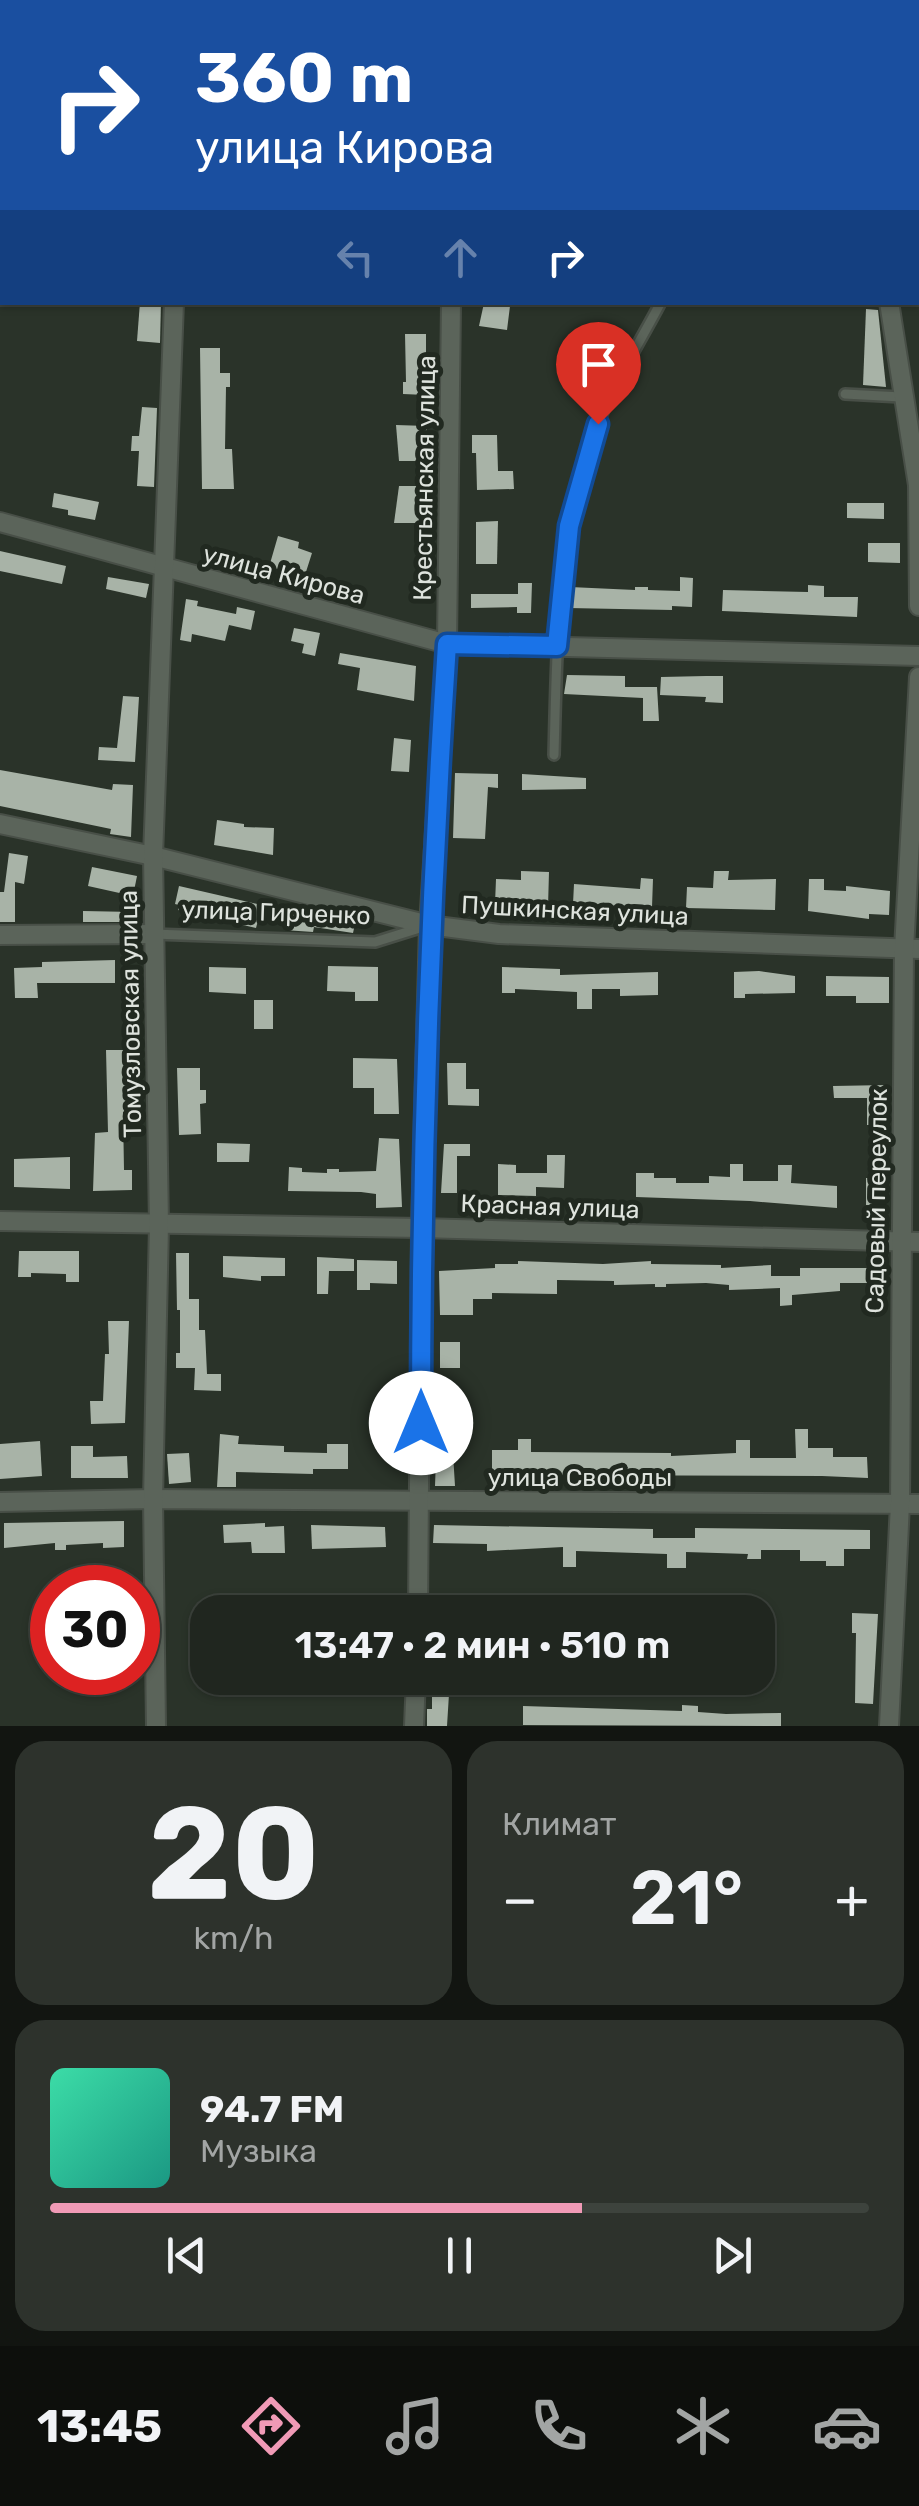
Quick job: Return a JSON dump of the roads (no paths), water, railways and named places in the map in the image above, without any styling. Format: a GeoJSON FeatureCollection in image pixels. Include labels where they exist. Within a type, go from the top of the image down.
{"type":"FeatureCollection","features":[{"type":"Feature","properties":{"kind":"street","name":"Томузловская улица"},"geometry":{"type":"LineString","coordinates":[[156,1726],[158,1225],[152,856],[174,305]]}},
{"type":"Feature","properties":{"kind":"street","name":"Крестьянская улица"},"geometry":{"type":"LineString","coordinates":[[418,1595],[421,1228],[429,926],[447,644],[451,305]]}},
{"type":"Feature","properties":{"kind":"street"},"geometry":{"type":"LineString","coordinates":[[889,305],[918,485],[919,606]]}},
{"type":"Feature","properties":{"kind":"street","name":"улица Кирова"},"geometry":{"type":"LineString","coordinates":[[0,522],[447,644],[919,656]]}},
{"type":"Feature","properties":{"kind":"street","name":"Садовый переулок"},"geometry":{"type":"LineString","coordinates":[[889,1726],[910,1504],[912,949],[919,677]]}},
{"type":"Feature","properties":{"kind":"street","name":"Пушкинская улица"},"geometry":{"type":"LineString","coordinates":[[0,824],[152,856],[429,926],[499,934],[912,949]]}},
{"type":"Feature","properties":{"kind":"street","name":"улица Гирченко"},"geometry":{"type":"LineString","coordinates":[[0,935],[153,934]]}},
{"type":"Feature","properties":{"kind":"street","name":"Красная улица"},"geometry":{"type":"LineString","coordinates":[[0,1221],[910,1241]]}},
{"type":"Feature","properties":{"kind":"street","name":"улица Свободы"},"geometry":{"type":"LineString","coordinates":[[0,1502],[154,1499],[910,1504]]}},
{"type":"Feature","properties":{"kind":"street"},"geometry":{"type":"LineString","coordinates":[[414,1726],[415,1695]]}},
{"type":"Feature","properties":{"kind":"lane"},"geometry":{"type":"LineString","coordinates":[[554,755],[557,646],[569,526],[598,424],[659,305]]}},
{"type":"Feature","properties":{"kind":"lane"},"geometry":{"type":"LineString","coordinates":[[845,394],[902,398]]}},
{"type":"Feature","properties":{"kind":"lane","name":"улица Гирченко"},"geometry":{"type":"LineString","coordinates":[[153,934],[375,942],[429,926]]}}]}
